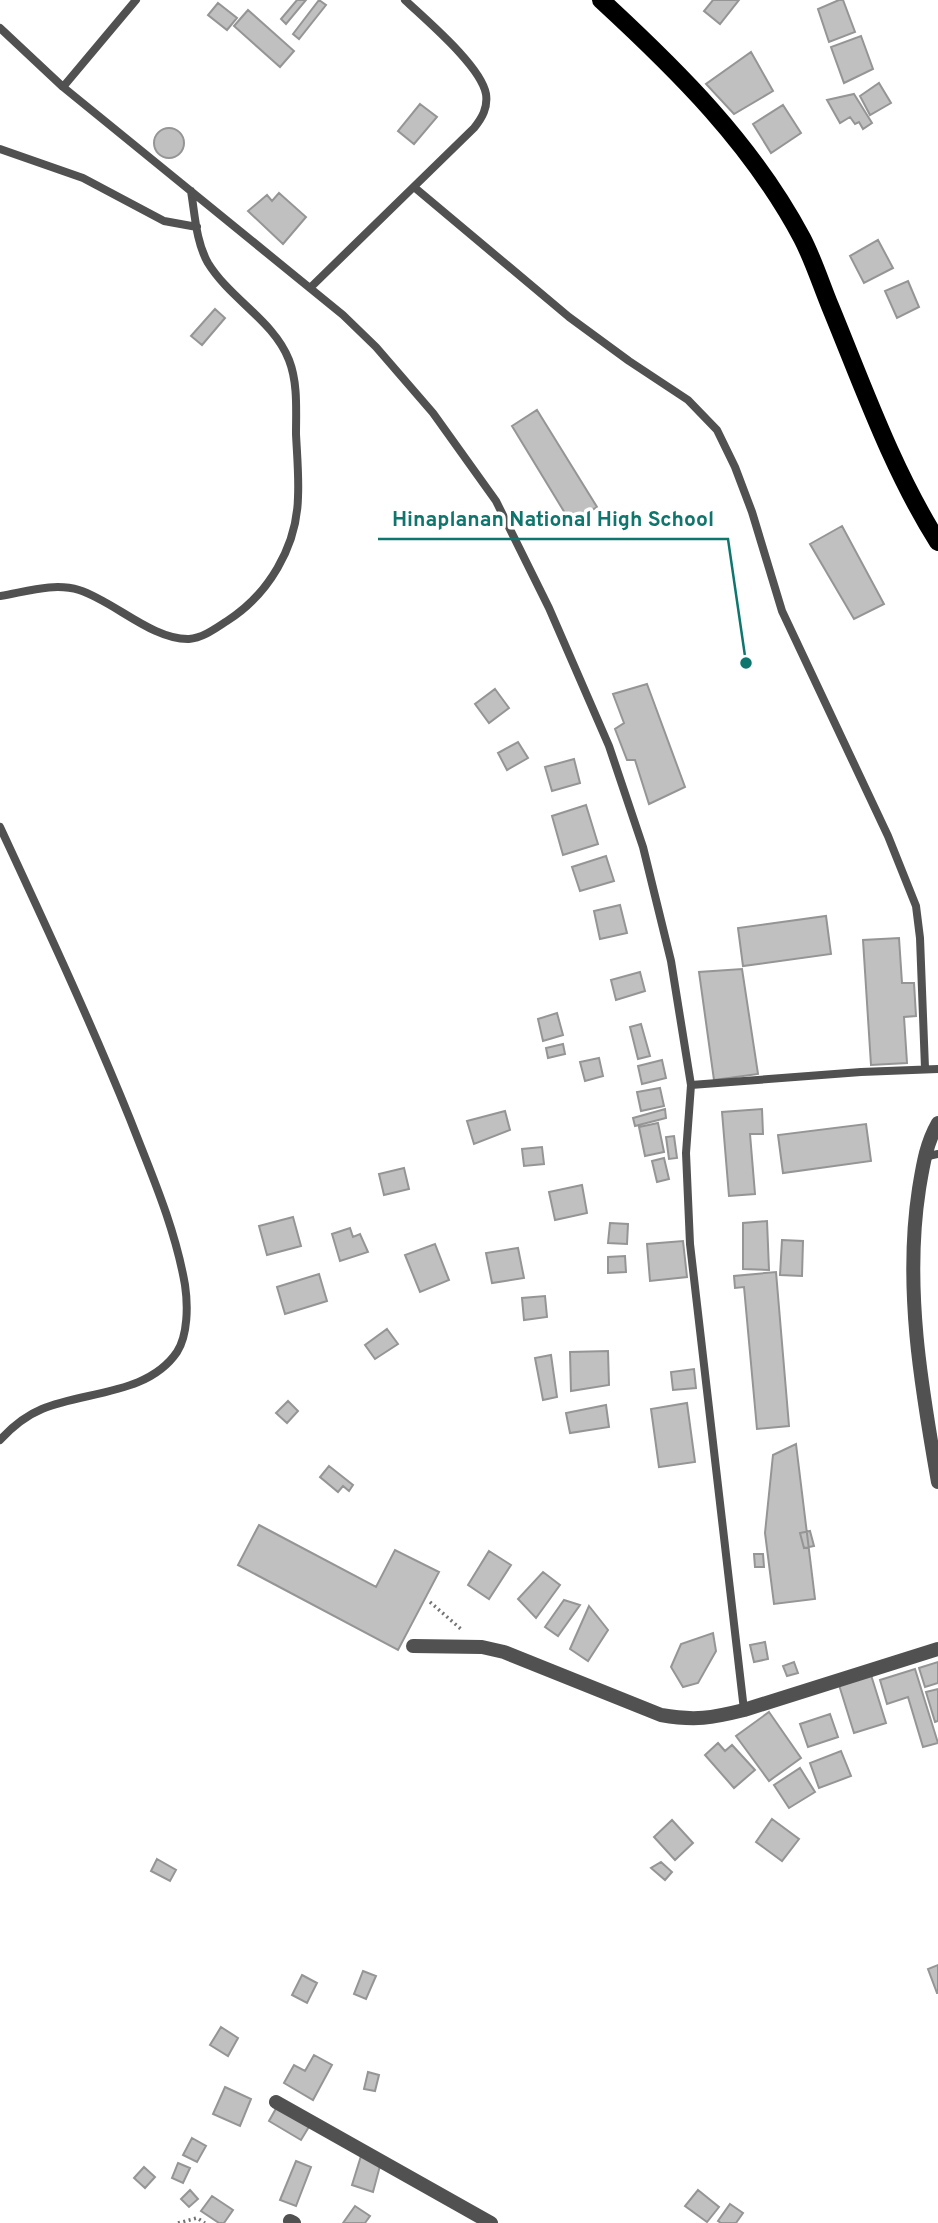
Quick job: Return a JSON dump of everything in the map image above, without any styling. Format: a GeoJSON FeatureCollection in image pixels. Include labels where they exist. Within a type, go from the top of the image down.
{"type":"FeatureCollection","features":[{"type":"Feature","properties":{"kind":"main road"},"geometry":{"type":"LineString","coordinates":[[601,0],[666,60],[710,106],[748,152],[802,238],[897,468],[938,542]]}},
{"type":"Feature","properties":{"kind":"street"},"geometry":{"type":"LineString","coordinates":[[938,1123],[930,1136],[931,1156],[914,1222],[913,1285],[926,1413],[938,1482]]}},
{"type":"Feature","properties":{"kind":"street"},"geometry":{"type":"LineString","coordinates":[[413,1646],[482,1647],[523,1658],[662,1715],[689,1720],[744,1710],[938,1649]]}},
{"type":"Feature","properties":{"kind":"street"},"geometry":{"type":"LineString","coordinates":[[276,2102],[491,2223]]}},
{"type":"Feature","properties":{"kind":"lane"},"geometry":{"type":"LineString","coordinates":[[63,87],[136,0]]}},
{"type":"Feature","properties":{"kind":"lane"},"geometry":{"type":"LineString","coordinates":[[310,288],[483,117],[486,94],[481,80],[444,37],[405,0]]}},
{"type":"Feature","properties":{"kind":"lane"},"geometry":{"type":"LineString","coordinates":[[0,28],[63,87],[343,315],[376,347],[433,413],[496,501],[549,608],[609,746],[643,847],[671,961],[691,1085],[686,1153],[690,1244],[744,1710]]}},
{"type":"Feature","properties":{"kind":"lane"},"geometry":{"type":"LineString","coordinates":[[0,149],[83,178],[164,221],[197,227]]}},
{"type":"Feature","properties":{"kind":"lane"},"geometry":{"type":"LineString","coordinates":[[414,187],[569,317],[688,400],[717,430],[752,512],[782,611],[888,836],[916,906],[920,938],[925,1068]]}},
{"type":"Feature","properties":{"kind":"lane"},"geometry":{"type":"LineString","coordinates":[[0,596],[46,587],[78,590],[163,634],[190,639],[210,632],[244,610],[268,585],[288,548],[298,500],[295,387],[290,363],[282,345],[220,280],[208,262],[201,246],[191,191]]}},
{"type":"Feature","properties":{"kind":"lane"},"geometry":{"type":"LineString","coordinates":[[0,827],[110,1070],[166,1210],[185,1286],[187,1321],[177,1351],[156,1373],[116,1389],[42,1409],[14,1424],[0,1440]]}},
{"type":"Feature","properties":{"kind":"lane"},"geometry":{"type":"LineString","coordinates":[[691,1085],[938,1069]]}},
{"type":"Feature","properties":{"kind":"path"},"geometry":{"type":"LineString","coordinates":[[430,1602],[482,1647]]}},
{"type":"Feature","properties":{"kind":"path"},"geometry":{"type":"LineString","coordinates":[[178,2223],[197,2218],[205,2223]]}},
{"type":"Feature","properties":{"kind":"building"},"geometry":{"type":"Polygon","coordinates":[[[297,0],[306,0],[286,24],[281,19],[297,0]]]}},
{"type":"Feature","properties":{"kind":"building"},"geometry":{"type":"Polygon","coordinates":[[[319,0],[326,5],[299,39],[293,34],[319,0]]]}},
{"type":"Feature","properties":{"kind":"building"},"geometry":{"type":"Polygon","coordinates":[[[713,0],[739,0],[720,24],[704,11],[713,0]]]}},
{"type":"Feature","properties":{"kind":"building"},"geometry":{"type":"Polygon","coordinates":[[[843,0],[855,32],[829,42],[818,9],[843,0]]]}},
{"type":"Feature","properties":{"kind":"building"},"geometry":{"type":"Polygon","coordinates":[[[218,3],[237,18],[227,30],[208,15],[218,3]]]}},
{"type":"Feature","properties":{"kind":"building"},"geometry":{"type":"Polygon","coordinates":[[[248,10],[294,51],[280,67],[234,26],[248,10]]]}},
{"type":"Feature","properties":{"kind":"building"},"geometry":{"type":"Polygon","coordinates":[[[861,36],[873,69],[844,83],[831,47],[861,36]]]}},
{"type":"Feature","properties":{"kind":"building"},"geometry":{"type":"Polygon","coordinates":[[[751,52],[773,91],[734,114],[706,84],[751,52]]]}},
{"type":"Feature","properties":{"kind":"building"},"geometry":{"type":"Polygon","coordinates":[[[879,83],[891,103],[870,115],[860,96],[879,83]]]}},
{"type":"Feature","properties":{"kind":"building"},"geometry":{"type":"Polygon","coordinates":[[[854,94],[872,123],[863,129],[859,122],[855,124],[850,117],[840,123],[827,100],[854,94]]]}},
{"type":"Feature","properties":{"kind":"building"},"geometry":{"type":"Polygon","coordinates":[[[420,104],[437,117],[414,144],[398,131],[420,104]]]}},
{"type":"Feature","properties":{"kind":"building"},"geometry":{"type":"Polygon","coordinates":[[[783,105],[801,133],[771,153],[753,124],[783,105]]]}},
{"type":"Feature","properties":{"kind":"building"},"geometry":{"type":"Polygon","coordinates":[[[169,128],[179,133],[184,143],[179,153],[169,158],[159,153],[154,143],[159,133],[169,128]]]}},
{"type":"Feature","properties":{"kind":"building"},"geometry":{"type":"Polygon","coordinates":[[[279,193],[306,217],[283,244],[248,211],[267,195],[272,201],[279,193]]]}},
{"type":"Feature","properties":{"kind":"building"},"geometry":{"type":"Polygon","coordinates":[[[878,240],[893,268],[864,283],[850,256],[878,240]]]}},
{"type":"Feature","properties":{"kind":"building"},"geometry":{"type":"Polygon","coordinates":[[[908,281],[919,307],[897,318],[885,291],[908,281]]]}},
{"type":"Feature","properties":{"kind":"building"},"geometry":{"type":"Polygon","coordinates":[[[215,309],[225,318],[202,345],[191,336],[215,309]]]}},
{"type":"Feature","properties":{"kind":"building"},"geometry":{"type":"Polygon","coordinates":[[[537,410],[597,507],[571,523],[512,426],[537,410]]]}},
{"type":"Feature","properties":{"kind":"building"},"geometry":{"type":"Polygon","coordinates":[[[842,526],[884,604],[854,619],[810,544],[842,526]]]}},
{"type":"Feature","properties":{"kind":"building"},"geometry":{"type":"Polygon","coordinates":[[[647,684],[685,787],[649,804],[635,760],[627,760],[615,729],[624,723],[613,694],[647,684]]]}},
{"type":"Feature","properties":{"kind":"building"},"geometry":{"type":"Polygon","coordinates":[[[495,689],[509,708],[489,723],[475,704],[495,689]]]}},
{"type":"Feature","properties":{"kind":"building"},"geometry":{"type":"Polygon","coordinates":[[[518,742],[528,758],[507,770],[498,753],[518,742]]]}},
{"type":"Feature","properties":{"kind":"building"},"geometry":{"type":"Polygon","coordinates":[[[574,759],[580,783],[552,791],[545,767],[574,759]]]}},
{"type":"Feature","properties":{"kind":"building"},"geometry":{"type":"Polygon","coordinates":[[[586,805],[598,844],[563,855],[552,816],[586,805]]]}},
{"type":"Feature","properties":{"kind":"building"},"geometry":{"type":"Polygon","coordinates":[[[606,856],[614,881],[580,891],[572,867],[606,856]]]}},
{"type":"Feature","properties":{"kind":"building"},"geometry":{"type":"Polygon","coordinates":[[[620,905],[627,933],[600,939],[594,911],[620,905]]]}},
{"type":"Feature","properties":{"kind":"building"},"geometry":{"type":"Polygon","coordinates":[[[826,916],[831,954],[743,966],[738,928],[826,916]]]}},
{"type":"Feature","properties":{"kind":"building"},"geometry":{"type":"Polygon","coordinates":[[[899,938],[902,983],[914,983],[916,1016],[904,1017],[907,1063],[871,1065],[863,940],[899,938]]]}},
{"type":"Feature","properties":{"kind":"building"},"geometry":{"type":"Polygon","coordinates":[[[742,969],[758,1074],[714,1080],[699,972],[742,969]]]}},
{"type":"Feature","properties":{"kind":"building"},"geometry":{"type":"Polygon","coordinates":[[[640,972],[645,991],[616,1000],[611,980],[640,972]]]}},
{"type":"Feature","properties":{"kind":"building"},"geometry":{"type":"Polygon","coordinates":[[[557,1013],[563,1035],[543,1041],[538,1019],[557,1013]]]}},
{"type":"Feature","properties":{"kind":"building"},"geometry":{"type":"Polygon","coordinates":[[[641,1024],[650,1056],[638,1059],[630,1027],[641,1024]]]}},
{"type":"Feature","properties":{"kind":"building"},"geometry":{"type":"Polygon","coordinates":[[[563,1044],[565,1054],[548,1058],[546,1048],[563,1044]]]}},
{"type":"Feature","properties":{"kind":"building"},"geometry":{"type":"Polygon","coordinates":[[[599,1058],[603,1076],[585,1081],[580,1062],[599,1058]]]}},
{"type":"Feature","properties":{"kind":"building"},"geometry":{"type":"Polygon","coordinates":[[[662,1060],[666,1078],[642,1084],[638,1066],[662,1060]]]}},
{"type":"Feature","properties":{"kind":"building"},"geometry":{"type":"Polygon","coordinates":[[[660,1088],[664,1106],[641,1111],[637,1092],[660,1088]]]}},
{"type":"Feature","properties":{"kind":"building"},"geometry":{"type":"Polygon","coordinates":[[[665,1109],[666,1118],[635,1126],[633,1118],[665,1109]]]}},
{"type":"Feature","properties":{"kind":"building"},"geometry":{"type":"Polygon","coordinates":[[[762,1109],[763,1134],[750,1134],[755,1194],[729,1196],[722,1112],[762,1109]]]}},
{"type":"Feature","properties":{"kind":"building"},"geometry":{"type":"Polygon","coordinates":[[[505,1111],[510,1130],[474,1144],[467,1121],[505,1111]]]}},
{"type":"Feature","properties":{"kind":"building"},"geometry":{"type":"Polygon","coordinates":[[[658,1123],[664,1152],[645,1156],[639,1127],[658,1123]]]}},
{"type":"Feature","properties":{"kind":"building"},"geometry":{"type":"Polygon","coordinates":[[[866,1124],[871,1161],[783,1173],[778,1135],[866,1124]]]}},
{"type":"Feature","properties":{"kind":"building"},"geometry":{"type":"Polygon","coordinates":[[[674,1136],[677,1158],[669,1159],[666,1137],[674,1136]]]}},
{"type":"Feature","properties":{"kind":"building"},"geometry":{"type":"Polygon","coordinates":[[[542,1147],[544,1164],[524,1166],[522,1149],[542,1147]]]}},
{"type":"Feature","properties":{"kind":"building"},"geometry":{"type":"Polygon","coordinates":[[[664,1158],[669,1179],[657,1182],[652,1161],[664,1158]]]}},
{"type":"Feature","properties":{"kind":"building"},"geometry":{"type":"Polygon","coordinates":[[[404,1168],[409,1189],[384,1195],[379,1174],[404,1168]]]}},
{"type":"Feature","properties":{"kind":"building"},"geometry":{"type":"Polygon","coordinates":[[[582,1185],[587,1213],[555,1220],[549,1192],[582,1185]]]}},
{"type":"Feature","properties":{"kind":"building"},"geometry":{"type":"Polygon","coordinates":[[[293,1217],[301,1246],[267,1255],[259,1226],[293,1217]]]}},
{"type":"Feature","properties":{"kind":"building"},"geometry":{"type":"Polygon","coordinates":[[[767,1221],[769,1270],[743,1269],[743,1223],[767,1221]]]}},
{"type":"Feature","properties":{"kind":"building"},"geometry":{"type":"Polygon","coordinates":[[[610,1223],[628,1224],[627,1244],[608,1243],[610,1223]]]}},
{"type":"Feature","properties":{"kind":"building"},"geometry":{"type":"Polygon","coordinates":[[[350,1228],[353,1237],[360,1234],[368,1252],[340,1261],[332,1234],[350,1228]]]}},
{"type":"Feature","properties":{"kind":"building"},"geometry":{"type":"Polygon","coordinates":[[[782,1240],[803,1241],[802,1276],[780,1275],[782,1240]]]}},
{"type":"Feature","properties":{"kind":"building"},"geometry":{"type":"Polygon","coordinates":[[[683,1241],[687,1277],[650,1281],[647,1244],[683,1241]]]}},
{"type":"Feature","properties":{"kind":"building"},"geometry":{"type":"Polygon","coordinates":[[[435,1244],[449,1280],[420,1292],[405,1255],[435,1244]]]}},
{"type":"Feature","properties":{"kind":"building"},"geometry":{"type":"Polygon","coordinates":[[[518,1248],[524,1278],[492,1283],[486,1253],[518,1248]]]}},
{"type":"Feature","properties":{"kind":"building"},"geometry":{"type":"Polygon","coordinates":[[[625,1256],[626,1272],[608,1273],[608,1257],[625,1256]]]}},
{"type":"Feature","properties":{"kind":"building"},"geometry":{"type":"Polygon","coordinates":[[[776,1272],[789,1426],[757,1429],[744,1287],[735,1288],[734,1276],[776,1272]]]}},
{"type":"Feature","properties":{"kind":"building"},"geometry":{"type":"Polygon","coordinates":[[[319,1274],[327,1301],[285,1314],[277,1287],[319,1274]]]}},
{"type":"Feature","properties":{"kind":"building"},"geometry":{"type":"Polygon","coordinates":[[[545,1296],[547,1317],[524,1320],[522,1298],[545,1296]]]}},
{"type":"Feature","properties":{"kind":"building"},"geometry":{"type":"Polygon","coordinates":[[[387,1329],[398,1344],[375,1359],[365,1345],[387,1329]]]}},
{"type":"Feature","properties":{"kind":"building"},"geometry":{"type":"Polygon","coordinates":[[[608,1351],[609,1385],[571,1391],[570,1352],[608,1351]]]}},
{"type":"Feature","properties":{"kind":"building"},"geometry":{"type":"Polygon","coordinates":[[[551,1355],[557,1397],[543,1400],[535,1358],[551,1355]]]}},
{"type":"Feature","properties":{"kind":"building"},"geometry":{"type":"Polygon","coordinates":[[[694,1369],[696,1388],[673,1390],[671,1372],[694,1369]]]}},
{"type":"Feature","properties":{"kind":"building"},"geometry":{"type":"Polygon","coordinates":[[[288,1401],[298,1411],[287,1423],[276,1413],[288,1401]]]}},
{"type":"Feature","properties":{"kind":"building"},"geometry":{"type":"Polygon","coordinates":[[[687,1403],[695,1462],[659,1467],[651,1409],[687,1403]]]}},
{"type":"Feature","properties":{"kind":"building"},"geometry":{"type":"Polygon","coordinates":[[[606,1405],[609,1427],[570,1433],[566,1413],[606,1405]]]}},
{"type":"Feature","properties":{"kind":"building"},"geometry":{"type":"Polygon","coordinates":[[[796,1444],[815,1599],[774,1604],[765,1533],[773,1455],[796,1444]]]}},
{"type":"Feature","properties":{"kind":"building"},"geometry":{"type":"Polygon","coordinates":[[[329,1466],[353,1485],[349,1491],[343,1486],[338,1492],[320,1477],[329,1466]]]}},
{"type":"Feature","properties":{"kind":"building"},"geometry":{"type":"Polygon","coordinates":[[[259,1525],[376,1587],[395,1550],[439,1572],[398,1650],[238,1565],[259,1525]]]}},
{"type":"Feature","properties":{"kind":"building"},"geometry":{"type":"Polygon","coordinates":[[[810,1531],[814,1546],[804,1548],[800,1533],[810,1531]]]}},
{"type":"Feature","properties":{"kind":"building"},"geometry":{"type":"Polygon","coordinates":[[[489,1551],[511,1565],[489,1599],[468,1585],[489,1551]]]}},
{"type":"Feature","properties":{"kind":"building"},"geometry":{"type":"Polygon","coordinates":[[[754,1554],[763,1554],[764,1567],[755,1567],[754,1554]]]}},
{"type":"Feature","properties":{"kind":"building"},"geometry":{"type":"Polygon","coordinates":[[[543,1572],[560,1585],[536,1618],[518,1599],[543,1572]]]}},
{"type":"Feature","properties":{"kind":"building"},"geometry":{"type":"Polygon","coordinates":[[[564,1600],[580,1605],[558,1636],[545,1627],[564,1600]]]}},
{"type":"Feature","properties":{"kind":"building"},"geometry":{"type":"Polygon","coordinates":[[[589,1606],[608,1630],[588,1661],[570,1649],[589,1606]]]}},
{"type":"Feature","properties":{"kind":"building"},"geometry":{"type":"Polygon","coordinates":[[[713,1633],[716,1651],[698,1683],[683,1687],[671,1667],[681,1644],[713,1633]]]}},
{"type":"Feature","properties":{"kind":"building"},"geometry":{"type":"Polygon","coordinates":[[[765,1642],[768,1659],[754,1662],[750,1645],[765,1642]]]}},
{"type":"Feature","properties":{"kind":"building"},"geometry":{"type":"Polygon","coordinates":[[[794,1662],[798,1673],[787,1676],[783,1666],[794,1662]]]}},
{"type":"Feature","properties":{"kind":"building"},"geometry":{"type":"Polygon","coordinates":[[[938,1662],[938,1683],[925,1687],[919,1668],[938,1662]]]}},
{"type":"Feature","properties":{"kind":"building"},"geometry":{"type":"Polygon","coordinates":[[[915,1669],[938,1743],[923,1747],[908,1697],[887,1704],[880,1680],[915,1669]]]}},
{"type":"Feature","properties":{"kind":"building"},"geometry":{"type":"Polygon","coordinates":[[[871,1675],[886,1723],[854,1733],[839,1685],[871,1675]]]}},
{"type":"Feature","properties":{"kind":"building"},"geometry":{"type":"Polygon","coordinates":[[[938,1689],[938,1721],[935,1722],[926,1692],[938,1689]]]}},
{"type":"Feature","properties":{"kind":"building"},"geometry":{"type":"Polygon","coordinates":[[[769,1712],[801,1758],[769,1781],[736,1736],[769,1712]]]}},
{"type":"Feature","properties":{"kind":"building"},"geometry":{"type":"Polygon","coordinates":[[[830,1714],[838,1737],[808,1747],[800,1724],[830,1714]]]}},
{"type":"Feature","properties":{"kind":"building"},"geometry":{"type":"Polygon","coordinates":[[[718,1743],[725,1751],[732,1745],[755,1770],[734,1788],[705,1755],[718,1743]]]}},
{"type":"Feature","properties":{"kind":"building"},"geometry":{"type":"Polygon","coordinates":[[[841,1751],[851,1776],[819,1788],[810,1763],[841,1751]]]}},
{"type":"Feature","properties":{"kind":"building"},"geometry":{"type":"Polygon","coordinates":[[[800,1768],[815,1792],[789,1808],[774,1785],[800,1768]]]}},
{"type":"Feature","properties":{"kind":"building"},"geometry":{"type":"Polygon","coordinates":[[[772,1819],[799,1839],[782,1861],[756,1842],[772,1819]]]}},
{"type":"Feature","properties":{"kind":"building"},"geometry":{"type":"Polygon","coordinates":[[[672,1820],[693,1843],[675,1860],[654,1837],[672,1820]]]}},
{"type":"Feature","properties":{"kind":"building"},"geometry":{"type":"Polygon","coordinates":[[[157,1859],[176,1870],[170,1881],[151,1871],[157,1859]]]}},
{"type":"Feature","properties":{"kind":"building"},"geometry":{"type":"Polygon","coordinates":[[[661,1862],[672,1872],[665,1880],[651,1868],[661,1862]]]}},
{"type":"Feature","properties":{"kind":"building"},"geometry":{"type":"Polygon","coordinates":[[[938,1965],[938,1993],[937,1993],[928,1969],[938,1965]]]}},
{"type":"Feature","properties":{"kind":"building"},"geometry":{"type":"Polygon","coordinates":[[[363,1971],[376,1976],[366,1999],[354,1994],[363,1971]]]}},
{"type":"Feature","properties":{"kind":"building"},"geometry":{"type":"Polygon","coordinates":[[[302,1975],[317,1983],[307,2003],[292,1995],[302,1975]]]}},
{"type":"Feature","properties":{"kind":"building"},"geometry":{"type":"Polygon","coordinates":[[[221,2027],[238,2038],[228,2056],[210,2045],[221,2027]]]}},
{"type":"Feature","properties":{"kind":"building"},"geometry":{"type":"Polygon","coordinates":[[[314,2055],[332,2065],[313,2100],[284,2083],[294,2065],[305,2071],[314,2055]]]}},
{"type":"Feature","properties":{"kind":"building"},"geometry":{"type":"Polygon","coordinates":[[[368,2072],[379,2075],[375,2091],[364,2089],[368,2072]]]}},
{"type":"Feature","properties":{"kind":"building"},"geometry":{"type":"Polygon","coordinates":[[[225,2087],[251,2099],[240,2126],[213,2114],[225,2087]]]}},
{"type":"Feature","properties":{"kind":"building"},"geometry":{"type":"Polygon","coordinates":[[[278,2105],[310,2125],[301,2140],[269,2121],[278,2105]]]}},
{"type":"Feature","properties":{"kind":"building"},"geometry":{"type":"Polygon","coordinates":[[[192,2138],[206,2146],[197,2162],[183,2155],[192,2138]]]}},
{"type":"Feature","properties":{"kind":"building"},"geometry":{"type":"Polygon","coordinates":[[[361,2156],[381,2162],[373,2192],[352,2185],[361,2156]]]}},
{"type":"Feature","properties":{"kind":"building"},"geometry":{"type":"Polygon","coordinates":[[[296,2161],[311,2167],[296,2206],[280,2200],[296,2161]]]}},
{"type":"Feature","properties":{"kind":"building"},"geometry":{"type":"Polygon","coordinates":[[[178,2163],[190,2168],[183,2183],[172,2178],[178,2163]]]}},
{"type":"Feature","properties":{"kind":"building"},"geometry":{"type":"Polygon","coordinates":[[[144,2167],[155,2177],[145,2188],[134,2178],[144,2167]]]}},
{"type":"Feature","properties":{"kind":"building"},"geometry":{"type":"Polygon","coordinates":[[[190,2190],[198,2199],[189,2207],[181,2199],[190,2190]]]}},
{"type":"Feature","properties":{"kind":"building"},"geometry":{"type":"Polygon","coordinates":[[[698,2190],[719,2207],[707,2222],[685,2206],[698,2190]]]}},
{"type":"Feature","properties":{"kind":"building"},"geometry":{"type":"Polygon","coordinates":[[[212,2196],[233,2210],[224,2223],[219,2223],[201,2211],[212,2196]]]}},
{"type":"Feature","properties":{"kind":"building"},"geometry":{"type":"Polygon","coordinates":[[[730,2204],[743,2213],[736,2223],[721,2223],[718,2221],[730,2204]]]}},
{"type":"Feature","properties":{"kind":"building"},"geometry":{"type":"Polygon","coordinates":[[[355,2206],[370,2216],[365,2223],[343,2223],[355,2206]]]}},
{"type":"Feature","properties":{"kind":"place","name":"Hinaplanan National High School"},"geometry":{"type":"Point","coordinates":[746,663]}}]}
